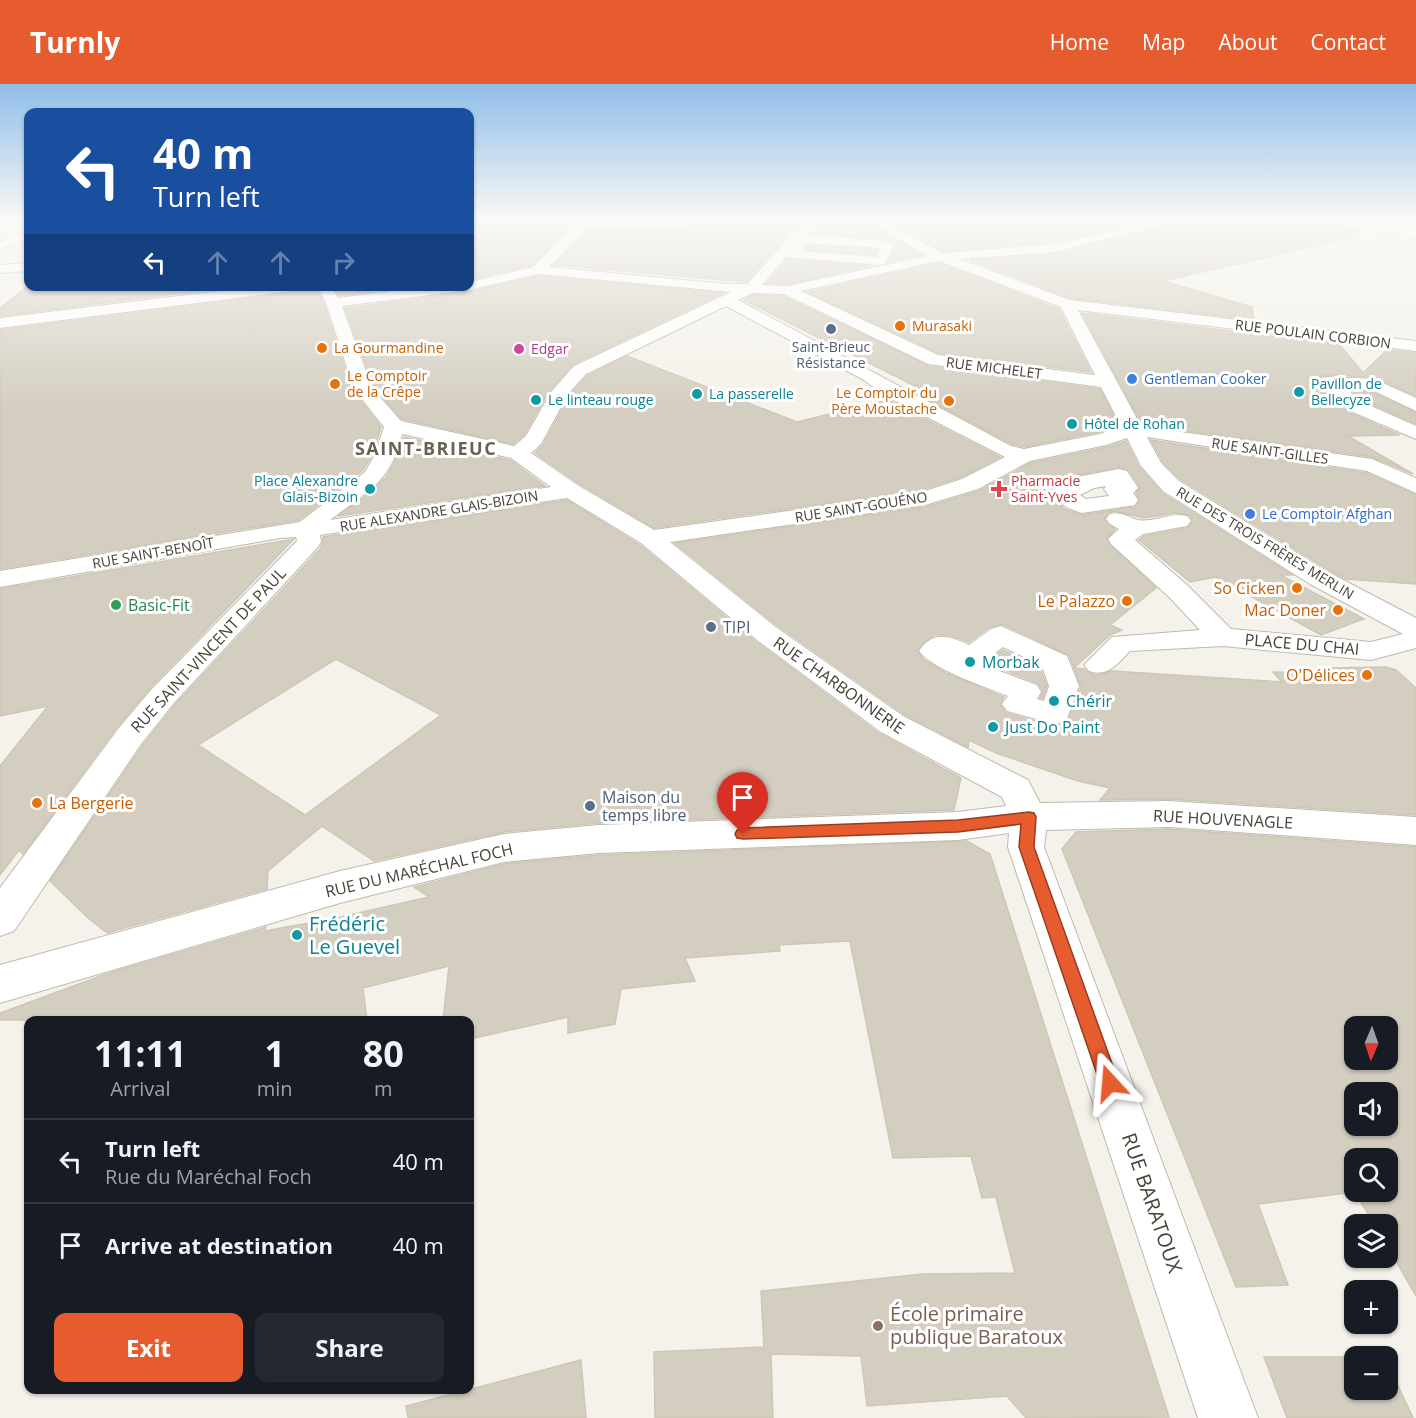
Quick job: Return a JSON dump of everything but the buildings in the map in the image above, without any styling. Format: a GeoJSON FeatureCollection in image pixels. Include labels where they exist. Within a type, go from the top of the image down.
{"type":"FeatureCollection","features":[{"type":"Feature","properties":{"kind":"street"},"geometry":{"type":"LineString","coordinates":[[642,283],[726,294],[747,312],[870,376],[891,390],[1004,450],[1023,456]]}},
{"type":"Feature","properties":{"kind":"street"},"geometry":{"type":"LineString","coordinates":[[752,288],[756,283]]}},
{"type":"Feature","properties":{"kind":"street"},"geometry":{"type":"LineString","coordinates":[[518,453],[534,440],[561,392],[580,370],[599,359],[726,294],[752,288],[788,290],[819,283]]}},
{"type":"Feature","properties":{"kind":"street","name":"RUE POULAIN CORBION"},"geometry":{"type":"LineString","coordinates":[[1011,283],[1067,304],[1416,346]]}},
{"type":"Feature","properties":{"kind":"street","name":"RUE MICHELET"},"geometry":{"type":"LineString","coordinates":[[788,290],[934,360],[1108,382]]}},
{"type":"Feature","properties":{"kind":"street"},"geometry":{"type":"LineString","coordinates":[[0,322],[259,291]]}},
{"type":"Feature","properties":{"kind":"street"},"geometry":{"type":"LineString","coordinates":[[307,529],[315,519],[372,478],[387,453],[394,426],[363,389],[338,321],[334,303],[327,291]]}},
{"type":"Feature","properties":{"kind":"street"},"geometry":{"type":"LineString","coordinates":[[334,303],[429,291]]}},
{"type":"Feature","properties":{"kind":"street","name":"RUE DES TROIS FRÈRES MERLIN"},"geometry":{"type":"LineString","coordinates":[[1067,304],[1152,466],[1171,486],[1319,578],[1403,613],[1416,629]]}},
{"type":"Feature","properties":{"kind":"street"},"geometry":{"type":"LineString","coordinates":[[1358,340],[1392,384],[1416,396]]}},
{"type":"Feature","properties":{"kind":"street"},"geometry":{"type":"LineString","coordinates":[[913,365],[934,360]]}},
{"type":"Feature","properties":{"kind":"street"},"geometry":{"type":"LineString","coordinates":[[870,376],[891,370]]}},
{"type":"Feature","properties":{"kind":"street"},"geometry":{"type":"LineString","coordinates":[[1372,465],[1411,446],[1326,382],[1374,384],[1416,405]]}},
{"type":"Feature","properties":{"kind":"street","name":"RUE CHARBONNERIE"},"geometry":{"type":"LineString","coordinates":[[394,426],[518,453],[571,492],[650,538],[767,634],[892,724],[1022,803]]}},
{"type":"Feature","properties":{"kind":"street","name":"RUE SAINT-GOUÉNO"},"geometry":{"type":"LineString","coordinates":[[650,538],[924,498],[970,484],[1023,456],[1106,439],[1133,428]]}},
{"type":"Feature","properties":{"kind":"street","name":"RUE SAINT-GILLES"},"geometry":{"type":"LineString","coordinates":[[1133,428],[1167,436],[1372,465]]}},
{"type":"Feature","properties":{"kind":"street"},"geometry":{"type":"LineString","coordinates":[[387,453],[450,439]]}},
{"type":"Feature","properties":{"kind":"street"},"geometry":{"type":"LineString","coordinates":[[1372,465],[1416,486]]}},
{"type":"Feature","properties":{"kind":"street","name":"RUE ALEXANDRE GLAIS-BIZOIN"},"geometry":{"type":"LineString","coordinates":[[307,529],[335,527],[571,492]]}},
{"type":"Feature","properties":{"kind":"street","name":"PLACE DU CHAI"},"geometry":{"type":"LineString","coordinates":[[1179,521],[1127,516],[1120,539],[1178,591],[1223,637]]}},
{"type":"Feature","properties":{"kind":"street","name":"RUE SAINT-BENOÎT"},"geometry":{"type":"LineString","coordinates":[[0,579],[280,531],[307,529]]}},
{"type":"Feature","properties":{"kind":"street","name":"RUE SAINT-VINCENT DE PAUL"},"geometry":{"type":"LineString","coordinates":[[0,919],[129,735],[309,542],[307,529]]}},
{"type":"Feature","properties":{"kind":"street","name":"PLACE DU CHAI"},"geometry":{"type":"LineString","coordinates":[[1099,665],[1122,643],[1223,637],[1371,651],[1416,639]]}},
{"type":"Feature","properties":{"kind":"street","name":"RUE HOUVENAGLE"},"geometry":{"type":"LineString","coordinates":[[1022,803],[1416,831]]}},
{"type":"Feature","properties":{"kind":"street","name":"RUE DU MARÉCHAL FOCH"},"geometry":{"type":"LineString","coordinates":[[0,984],[340,887],[504,848],[599,839],[958,826],[1022,803]]}},
{"type":"Feature","properties":{"kind":"street","name":"RUE BARATOUX"},"geometry":{"type":"LineString","coordinates":[[1022,803],[1026,847],[1228,1418]]}},
{"type":"Feature","properties":{"kind":"place","name":"Murasaki"},"geometry":{"type":"Point","coordinates":[900,326]}},
{"type":"Feature","properties":{"kind":"place","name":"Saint-Brieuc Résistance"},"geometry":{"type":"Point","coordinates":[831,329]}},
{"type":"Feature","properties":{"kind":"place","name":"La Gourmandine"},"geometry":{"type":"Point","coordinates":[322,348]}},
{"type":"Feature","properties":{"kind":"place","name":"Edgar"},"geometry":{"type":"Point","coordinates":[519,349]}},
{"type":"Feature","properties":{"kind":"place","name":"Gentleman Cooker"},"geometry":{"type":"Point","coordinates":[1132,379]}},
{"type":"Feature","properties":{"kind":"place","name":"Le Comptoir de la Crêpe"},"geometry":{"type":"Point","coordinates":[335,384]}},
{"type":"Feature","properties":{"kind":"place","name":"Pavillon de Bellecyze"},"geometry":{"type":"Point","coordinates":[1299,392]}},
{"type":"Feature","properties":{"kind":"place","name":"La passerelle"},"geometry":{"type":"Point","coordinates":[697,394]}},
{"type":"Feature","properties":{"kind":"place","name":"Le linteau rouge"},"geometry":{"type":"Point","coordinates":[536,400]}},
{"type":"Feature","properties":{"kind":"place","name":"Le Comptoir du Père Moustache"},"geometry":{"type":"Point","coordinates":[949,401]}},
{"type":"Feature","properties":{"kind":"place","name":"Hôtel de Rohan"},"geometry":{"type":"Point","coordinates":[1072,424]}},
{"type":"Feature","properties":{"kind":"place","name":"Place Alexandre Glais-Bizoin"},"geometry":{"type":"Point","coordinates":[370,489]}},
{"type":"Feature","properties":{"kind":"place","name":"Pharmacie Saint-Yves"},"geometry":{"type":"Point","coordinates":[999,489]}},
{"type":"Feature","properties":{"kind":"place","name":"Le Comptoir Afghan"},"geometry":{"type":"Point","coordinates":[1250,514]}},
{"type":"Feature","properties":{"kind":"place","name":"So Cicken"},"geometry":{"type":"Point","coordinates":[1297,588]}},
{"type":"Feature","properties":{"kind":"place","name":"Le Palazzo"},"geometry":{"type":"Point","coordinates":[1127,601]}},
{"type":"Feature","properties":{"kind":"place","name":"Basic-Fit"},"geometry":{"type":"Point","coordinates":[116,605]}},
{"type":"Feature","properties":{"kind":"place","name":"Mac Doner"},"geometry":{"type":"Point","coordinates":[1338,610]}},
{"type":"Feature","properties":{"kind":"place","name":"TIPI"},"geometry":{"type":"Point","coordinates":[711,627]}},
{"type":"Feature","properties":{"kind":"place","name":"Morbak"},"geometry":{"type":"Point","coordinates":[970,662]}},
{"type":"Feature","properties":{"kind":"place","name":"O'Délices"},"geometry":{"type":"Point","coordinates":[1367,675]}},
{"type":"Feature","properties":{"kind":"place","name":"Chérir"},"geometry":{"type":"Point","coordinates":[1054,701]}},
{"type":"Feature","properties":{"kind":"place","name":"Just Do Paint"},"geometry":{"type":"Point","coordinates":[993,727]}},
{"type":"Feature","properties":{"kind":"place","name":"La Bergerie"},"geometry":{"type":"Point","coordinates":[37,803]}},
{"type":"Feature","properties":{"kind":"place","name":"Maison du temps libre"},"geometry":{"type":"Point","coordinates":[590,806]}},
{"type":"Feature","properties":{"kind":"place","name":"Frédéric Le Guevel"},"geometry":{"type":"Point","coordinates":[297,935]}},
{"type":"Feature","properties":{"kind":"place","name":"École primaire publique Baratoux"},"geometry":{"type":"Point","coordinates":[878,1326]}},
{"type":"Feature","properties":{"kind":"district","name":"SAINT-BRIEUC"},"geometry":{"type":"Point","coordinates":[426,449]}},
{"type":"Feature","properties":{"kind":"route"},"geometry":{"type":"LineString","coordinates":[[743,834],[958,826],[1029,817],[1026,847],[1110,1083]]}}]}
